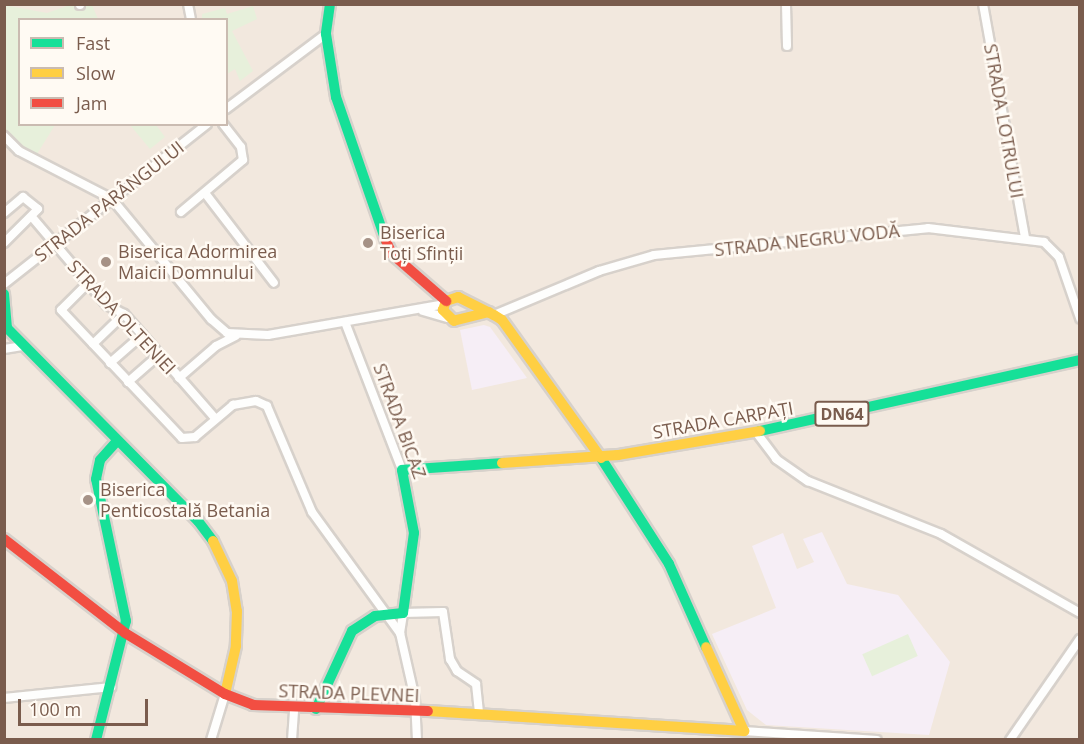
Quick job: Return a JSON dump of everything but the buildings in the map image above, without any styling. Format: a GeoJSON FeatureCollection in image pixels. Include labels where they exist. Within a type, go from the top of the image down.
{"type":"FeatureCollection","features":[{"type":"Feature","properties":{"kind":"main road"},"geometry":{"type":"LineString","coordinates":[[330,4],[326,34],[336,97],[384,241],[403,266],[446,303],[447,318],[458,321],[465,317],[491,313]]}},
{"type":"Feature","properties":{"kind":"main road"},"geometry":{"type":"LineString","coordinates":[[5,296],[6,326],[198,521],[226,565],[235,597],[237,627],[225,694]]}},
{"type":"Feature","properties":{"kind":"main road"},"geometry":{"type":"LineString","coordinates":[[446,303],[458,297],[491,313],[532,358],[602,458],[669,564],[746,735]]}},
{"type":"Feature","properties":{"kind":"main road"},"geometry":{"type":"LineString","coordinates":[[465,302],[465,317]]}},
{"type":"Feature","properties":{"kind":"main road","name":"STRADA CARPAȚI"},"geometry":{"type":"LineString","coordinates":[[402,470],[602,458],[756,432],[1080,360]]}},
{"type":"Feature","properties":{"kind":"main road"},"geometry":{"type":"LineString","coordinates":[[96,740],[125,633],[125,600],[96,479],[100,460],[117,441]]}},
{"type":"Feature","properties":{"kind":"main road","name":"STRADA BICAZ"},"geometry":{"type":"LineString","coordinates":[[402,470],[414,533],[413,561],[403,613]]}},
{"type":"Feature","properties":{"kind":"main road","name":"STRADA PLEVNEI"},"geometry":{"type":"LineString","coordinates":[[4,540],[125,633],[225,694],[253,705],[479,713],[746,735]]}},
{"type":"Feature","properties":{"kind":"main road"},"geometry":{"type":"LineString","coordinates":[[316,709],[346,639],[358,626],[384,613],[403,613]]}},
{"type":"Feature","properties":{"kind":"street"},"geometry":{"type":"LineString","coordinates":[[786,4],[787,46]]}},
{"type":"Feature","properties":{"kind":"street","name":"STRADA LOTRULUI"},"geometry":{"type":"LineString","coordinates":[[983,4],[1025,238]]}},
{"type":"Feature","properties":{"kind":"street"},"geometry":{"type":"LineString","coordinates":[[228,108],[326,34]]}},
{"type":"Feature","properties":{"kind":"street","name":"STRADA PARÂNGULUI"},"geometry":{"type":"LineString","coordinates":[[4,284],[204,126]]}},
{"type":"Feature","properties":{"kind":"street"},"geometry":{"type":"LineString","coordinates":[[181,212],[243,160],[240,147],[224,126]]}},
{"type":"Feature","properties":{"kind":"street"},"geometry":{"type":"LineString","coordinates":[[4,136],[19,151],[112,199],[211,320],[220,329],[236,336]]}},
{"type":"Feature","properties":{"kind":"street"},"geometry":{"type":"LineString","coordinates":[[205,193],[274,284]]}},
{"type":"Feature","properties":{"kind":"street","name":"STRADA OLTENIEI"},"geometry":{"type":"LineString","coordinates":[[4,213],[23,197],[38,209],[32,217],[114,312],[124,314],[214,417]]}},
{"type":"Feature","properties":{"kind":"street"},"geometry":{"type":"LineString","coordinates":[[4,243],[32,217]]}},
{"type":"Feature","properties":{"kind":"street","name":"STRADA NEGRU VODĂ"},"geometry":{"type":"LineString","coordinates":[[491,313],[599,271],[654,255],[928,228],[1025,238],[1053,248],[1080,318]]}},
{"type":"Feature","properties":{"kind":"street","name":"STRADA PARÂNGULUI"},"geometry":{"type":"LineString","coordinates":[[5,296],[13,279]]}},
{"type":"Feature","properties":{"kind":"street"},"geometry":{"type":"LineString","coordinates":[[88,283],[60,310],[182,438],[191,439],[214,417],[244,402],[267,406],[312,512],[400,633]]}},
{"type":"Feature","properties":{"kind":"street"},"geometry":{"type":"LineString","coordinates":[[179,378],[216,346],[236,336],[268,335],[412,311],[446,303]]}},
{"type":"Feature","properties":{"kind":"street"},"geometry":{"type":"LineString","coordinates":[[412,311],[447,318]]}},
{"type":"Feature","properties":{"kind":"street"},"geometry":{"type":"LineString","coordinates":[[93,344],[124,314]]}},
{"type":"Feature","properties":{"kind":"street","name":"STRADA BICAZ"},"geometry":{"type":"LineString","coordinates":[[345,322],[402,470]]}},
{"type":"Feature","properties":{"kind":"street"},"geometry":{"type":"LineString","coordinates":[[110,363],[142,335]]}},
{"type":"Feature","properties":{"kind":"street"},"geometry":{"type":"LineString","coordinates":[[4,349],[24,346]]}},
{"type":"Feature","properties":{"kind":"street"},"geometry":{"type":"LineString","coordinates":[[128,382],[159,355]]}},
{"type":"Feature","properties":{"kind":"street"},"geometry":{"type":"LineString","coordinates":[[756,432],[776,459],[808,481],[940,534],[1080,613]]}},
{"type":"Feature","properties":{"kind":"street"},"geometry":{"type":"LineString","coordinates":[[403,613],[443,612],[450,659],[457,671],[477,684],[479,713]]}},
{"type":"Feature","properties":{"kind":"street","name":"STRADA BICAZ"},"geometry":{"type":"LineString","coordinates":[[403,613],[400,633],[416,712],[417,740]]}},
{"type":"Feature","properties":{"kind":"street"},"geometry":{"type":"LineString","coordinates":[[1010,740],[1080,639]]}},
{"type":"Feature","properties":{"kind":"street"},"geometry":{"type":"LineString","coordinates":[[4,698],[111,687]]}},
{"type":"Feature","properties":{"kind":"street"},"geometry":{"type":"LineString","coordinates":[[211,740],[225,694]]}},
{"type":"Feature","properties":{"kind":"street"},"geometry":{"type":"LineString","coordinates":[[292,740],[294,708]]}},
{"type":"Feature","properties":{"kind":"street"},"geometry":{"type":"LineString","coordinates":[[746,735],[878,740]]}},
{"type":"Feature","properties":{"kind":"shaded area"},"geometry":{"type":"Polygon","coordinates":[[[5,5],[1079,5],[1079,739],[5,739],[5,5]]]}},
{"type":"Feature","properties":{"kind":"shaded area"},"geometry":{"type":"Polygon","coordinates":[[[484,325],[490,327],[527,378],[472,390],[460,330],[484,325]]]}},
{"type":"Feature","properties":{"kind":"shaded area"},"geometry":{"type":"Polygon","coordinates":[[[822,532],[847,584],[898,595],[950,662],[929,735],[766,725],[747,710],[712,634],[776,608],[752,546],[783,533],[797,569],[814,562],[803,539],[822,532]]]}},
{"type":"Feature","properties":{"kind":"green space"},"geometry":{"type":"Polygon","coordinates":[[[4,5],[47,13],[70,5],[92,5],[98,18],[18,18],[18,126],[54,126],[37,154],[19,145],[5,129],[4,5]]]}},
{"type":"Feature","properties":{"kind":"green space"},"geometry":{"type":"Polygon","coordinates":[[[253,6],[257,19],[232,31],[253,71],[240,81],[235,69],[228,73],[228,18],[202,18],[202,14],[225,8],[227,14],[253,6]]]}},
{"type":"Feature","properties":{"kind":"green space"},"geometry":{"type":"Polygon","coordinates":[[[131,126],[157,126],[165,137],[150,149],[131,126]]]}},
{"type":"Feature","properties":{"kind":"green space"},"geometry":{"type":"Polygon","coordinates":[[[908,634],[918,656],[872,676],[862,654],[908,634]]]}},
{"type":"Feature","properties":{"kind":"traffic: fast"},"geometry":{"type":"LineString","coordinates":[[330,4],[326,34],[336,97],[386,241]]}},
{"type":"Feature","properties":{"kind":"traffic: fast"},"geometry":{"type":"LineString","coordinates":[[4,294],[7,327]]}},
{"type":"Feature","properties":{"kind":"traffic: fast"},"geometry":{"type":"LineString","coordinates":[[4,325],[198,521],[213,541]]}},
{"type":"Feature","properties":{"kind":"traffic: fast"},"geometry":{"type":"LineString","coordinates":[[760,431],[1080,360]]}},
{"type":"Feature","properties":{"kind":"traffic: fast"},"geometry":{"type":"LineString","coordinates":[[96,740],[126,621],[96,479],[100,460],[117,441]]}},
{"type":"Feature","properties":{"kind":"traffic: fast"},"geometry":{"type":"LineString","coordinates":[[601,458],[669,564],[706,647]]}},
{"type":"Feature","properties":{"kind":"traffic: fast"},"geometry":{"type":"LineString","coordinates":[[316,709],[352,631],[375,616],[403,613],[414,533],[402,470],[502,463]]}},
{"type":"Feature","properties":{"kind":"traffic: slow"},"geometry":{"type":"LineString","coordinates":[[489,312],[454,321],[443,310],[446,301],[458,297],[494,315],[502,320],[601,458]]}},
{"type":"Feature","properties":{"kind":"traffic: slow"},"geometry":{"type":"LineString","coordinates":[[502,463],[618,455],[760,431]]}},
{"type":"Feature","properties":{"kind":"traffic: slow"},"geometry":{"type":"LineString","coordinates":[[213,541],[232,581],[237,611],[236,646],[225,694]]}},
{"type":"Feature","properties":{"kind":"traffic: slow"},"geometry":{"type":"LineString","coordinates":[[428,711],[744,731],[706,647]]}},
{"type":"Feature","properties":{"kind":"traffic: jam"},"geometry":{"type":"LineString","coordinates":[[386,241],[392,254],[446,301]]}},
{"type":"Feature","properties":{"kind":"traffic: jam"},"geometry":{"type":"LineString","coordinates":[[4,539],[125,633],[225,694],[253,705],[428,711]]}},
{"type":"Feature","properties":{"kind":"place","name":"Biserica Toți Sfinții"},"geometry":{"type":"Point","coordinates":[368,243]}},
{"type":"Feature","properties":{"kind":"place","name":"Biserica Adormirea Maicii Domnului"},"geometry":{"type":"Point","coordinates":[106,262]}},
{"type":"Feature","properties":{"kind":"place","name":"Biserica Penticostală Betania"},"geometry":{"type":"Point","coordinates":[88,500]}}]}
